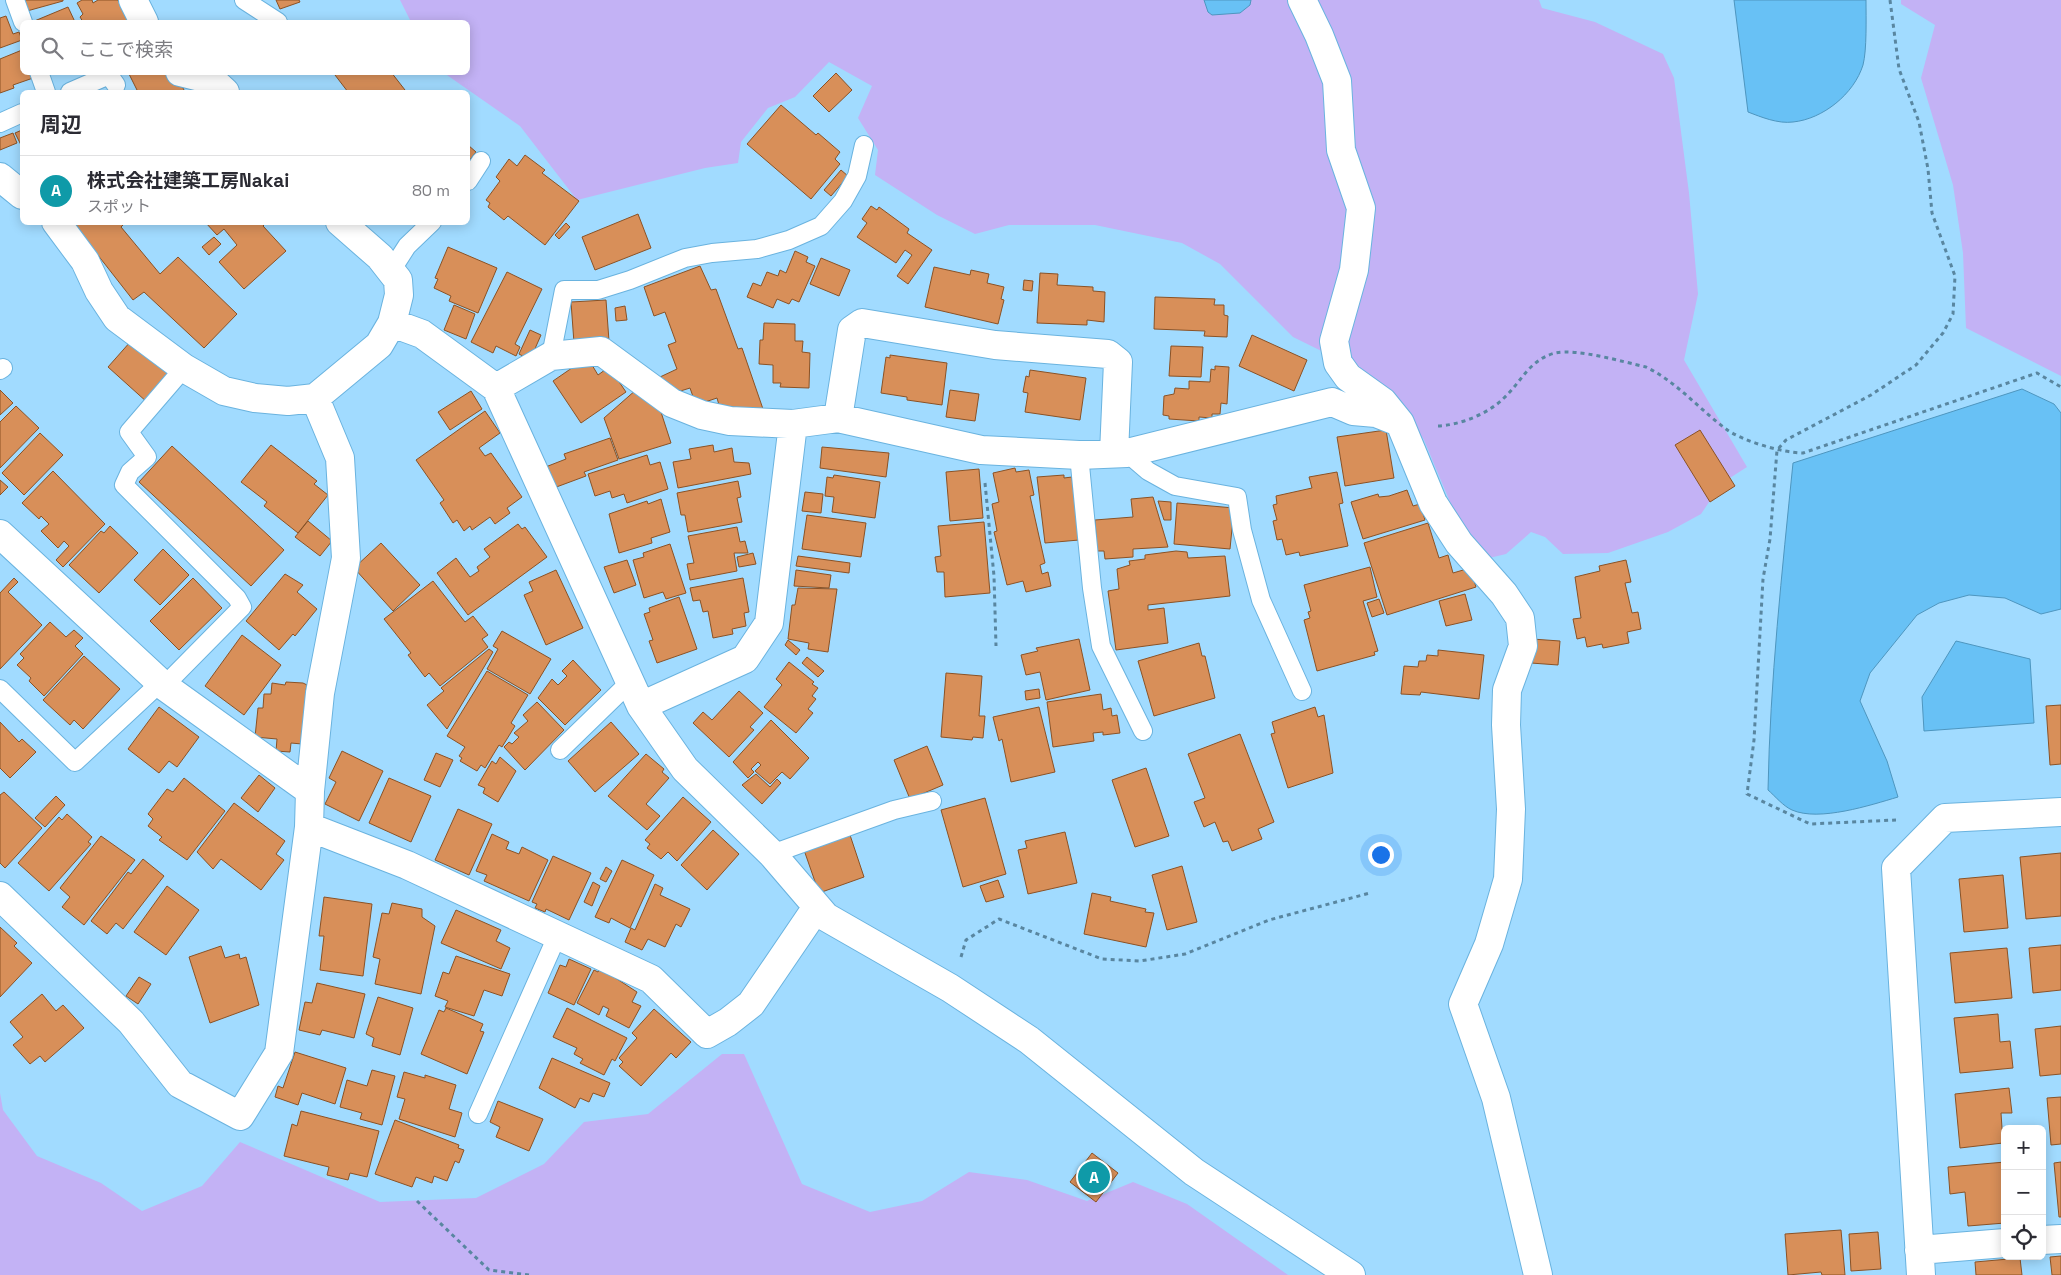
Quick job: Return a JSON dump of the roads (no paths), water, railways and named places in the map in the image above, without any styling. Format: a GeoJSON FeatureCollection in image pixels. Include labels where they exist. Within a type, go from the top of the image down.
{"type":"FeatureCollection","features":[{"type":"Feature","properties":{"kind":"street"},"geometry":{"type":"LineString","coordinates":[[134,0],[143,20]]}},
{"type":"Feature","properties":{"kind":"street"},"geometry":{"type":"LineString","coordinates":[[1302,0],[1319,34],[1337,81],[1341,150],[1361,208],[1354,270],[1334,341],[1338,363],[1348,377],[1383,402],[1400,423],[1433,503],[1459,544],[1504,594],[1520,618],[1523,646],[1507,690],[1506,725],[1512,809],[1508,879],[1489,944],[1463,1004],[1496,1098],[1538,1275]]}},
{"type":"Feature","properties":{"kind":"street"},"geometry":{"type":"LineString","coordinates":[[192,75],[212,80],[223,90]]}},
{"type":"Feature","properties":{"kind":"street"},"geometry":{"type":"LineString","coordinates":[[0,178],[20,193]]}},
{"type":"Feature","properties":{"kind":"street"},"geometry":{"type":"LineString","coordinates":[[58,225],[86,261],[99,291],[118,318],[184,368],[224,391],[288,401],[315,398],[379,345],[392,323],[399,295],[398,280],[380,257],[343,225]]}},
{"type":"Feature","properties":{"kind":"street"},"geometry":{"type":"LineString","coordinates":[[392,323],[422,334],[496,388],[636,694],[685,769],[772,854],[826,917],[950,988],[1029,1040],[1194,1172],[1350,1275]]}},
{"type":"Feature","properties":{"kind":"street"},"geometry":{"type":"LineString","coordinates":[[838,418],[852,330],[862,323],[995,345],[1108,354],[1118,362],[1120,453]]}},
{"type":"Feature","properties":{"kind":"street"},"geometry":{"type":"LineString","coordinates":[[496,388],[551,356],[601,351],[672,403],[702,415],[730,421],[793,424],[838,418],[982,450],[1079,455],[1120,453],[1332,402],[1353,411],[1376,413],[1400,423]]}},
{"type":"Feature","properties":{"kind":"street"},"geometry":{"type":"LineString","coordinates":[[0,896],[130,1022],[180,1084],[240,1116],[280,1053],[309,827],[310,791],[320,693],[346,558],[340,458],[315,398]]}},
{"type":"Feature","properties":{"kind":"street"},"geometry":{"type":"LineString","coordinates":[[636,694],[745,659],[769,623],[793,424]]}},
{"type":"Feature","properties":{"kind":"street"},"geometry":{"type":"LineString","coordinates":[[0,534],[163,684],[310,791]]}},
{"type":"Feature","properties":{"kind":"street"},"geometry":{"type":"LineString","coordinates":[[2001,1244],[1920,1262],[1896,868],[1945,818],[2061,812]]}},
{"type":"Feature","properties":{"kind":"street"},"geometry":{"type":"LineString","coordinates":[[309,827],[407,865],[651,979],[707,1034],[728,1022],[751,1004],[817,907]]}},
{"type":"Feature","properties":{"kind":"street"},"geometry":{"type":"LineString","coordinates":[[2046,1240],[2061,1239]]}},
{"type":"Feature","properties":{"kind":"lane"},"geometry":{"type":"LineString","coordinates":[[15,0],[22,20]]}},
{"type":"Feature","properties":{"kind":"lane"},"geometry":{"type":"LineString","coordinates":[[244,0],[275,20]]}},
{"type":"Feature","properties":{"kind":"lane"},"geometry":{"type":"LineString","coordinates":[[40,75],[45,90]]}},
{"type":"Feature","properties":{"kind":"lane"},"geometry":{"type":"LineString","coordinates":[[75,90],[109,75],[116,85]]}},
{"type":"Feature","properties":{"kind":"lane"},"geometry":{"type":"LineString","coordinates":[[0,123],[20,114]]}},
{"type":"Feature","properties":{"kind":"lane"},"geometry":{"type":"LineString","coordinates":[[551,356],[564,290],[598,290],[630,280],[685,258],[712,252],[757,249],[789,240],[821,226],[843,201],[857,176],[864,145]]}},
{"type":"Feature","properties":{"kind":"lane"},"geometry":{"type":"LineString","coordinates":[[470,177],[481,162]]}},
{"type":"Feature","properties":{"kind":"lane"},"geometry":{"type":"LineString","coordinates":[[391,271],[406,246],[429,225]]}},
{"type":"Feature","properties":{"kind":"lane"},"geometry":{"type":"LineString","coordinates":[[0,689],[75,762],[163,684],[242,607],[237,598],[124,485],[130,472],[147,457],[129,432],[184,368]]}},
{"type":"Feature","properties":{"kind":"lane"},"geometry":{"type":"LineString","coordinates":[[1120,453],[1148,472],[1175,486],[1237,497],[1242,530],[1261,600],[1302,690]]}},
{"type":"Feature","properties":{"kind":"lane"},"geometry":{"type":"LineString","coordinates":[[1079,455],[1092,588],[1101,646],[1143,731]]}},
{"type":"Feature","properties":{"kind":"lane"},"geometry":{"type":"LineString","coordinates":[[560,750],[636,694]]}},
{"type":"Feature","properties":{"kind":"lane"},"geometry":{"type":"LineString","coordinates":[[772,854],[894,810],[932,801]]}},
{"type":"Feature","properties":{"kind":"lane"},"geometry":{"type":"LineString","coordinates":[[478,1114],[558,934]]}},
{"type":"Feature","properties":{"kind":"water"},"geometry":{"type":"Polygon","coordinates":[[[1204,0],[1251,0],[1250,5],[1240,13],[1212,15],[1208,12],[1204,0]]]}},
{"type":"Feature","properties":{"kind":"water"},"geometry":{"type":"Polygon","coordinates":[[[1734,0],[1866,0],[1864,59],[1859,76],[1845,95],[1836,103],[1815,116],[1804,120],[1781,122],[1748,112],[1734,0]]]}},
{"type":"Feature","properties":{"kind":"water"},"geometry":{"type":"Polygon","coordinates":[[[2022,389],[2054,404],[2061,413],[2061,609],[2041,614],[2005,598],[1969,595],[1939,603],[1917,615],[1870,673],[1860,701],[1887,761],[1898,797],[1860,808],[1830,813],[1803,813],[1792,810],[1768,790],[1774,667],[1793,463],[2022,389]]]}},
{"type":"Feature","properties":{"kind":"water"},"geometry":{"type":"Polygon","coordinates":[[[1956,641],[2030,659],[2034,723],[1924,731],[1922,697],[1956,641]]]}},
{"type":"Feature","properties":{"kind":"place","name":"株式会社建築工房Nakai"},"geometry":{"type":"Point","coordinates":[1094,1177]}}]}
